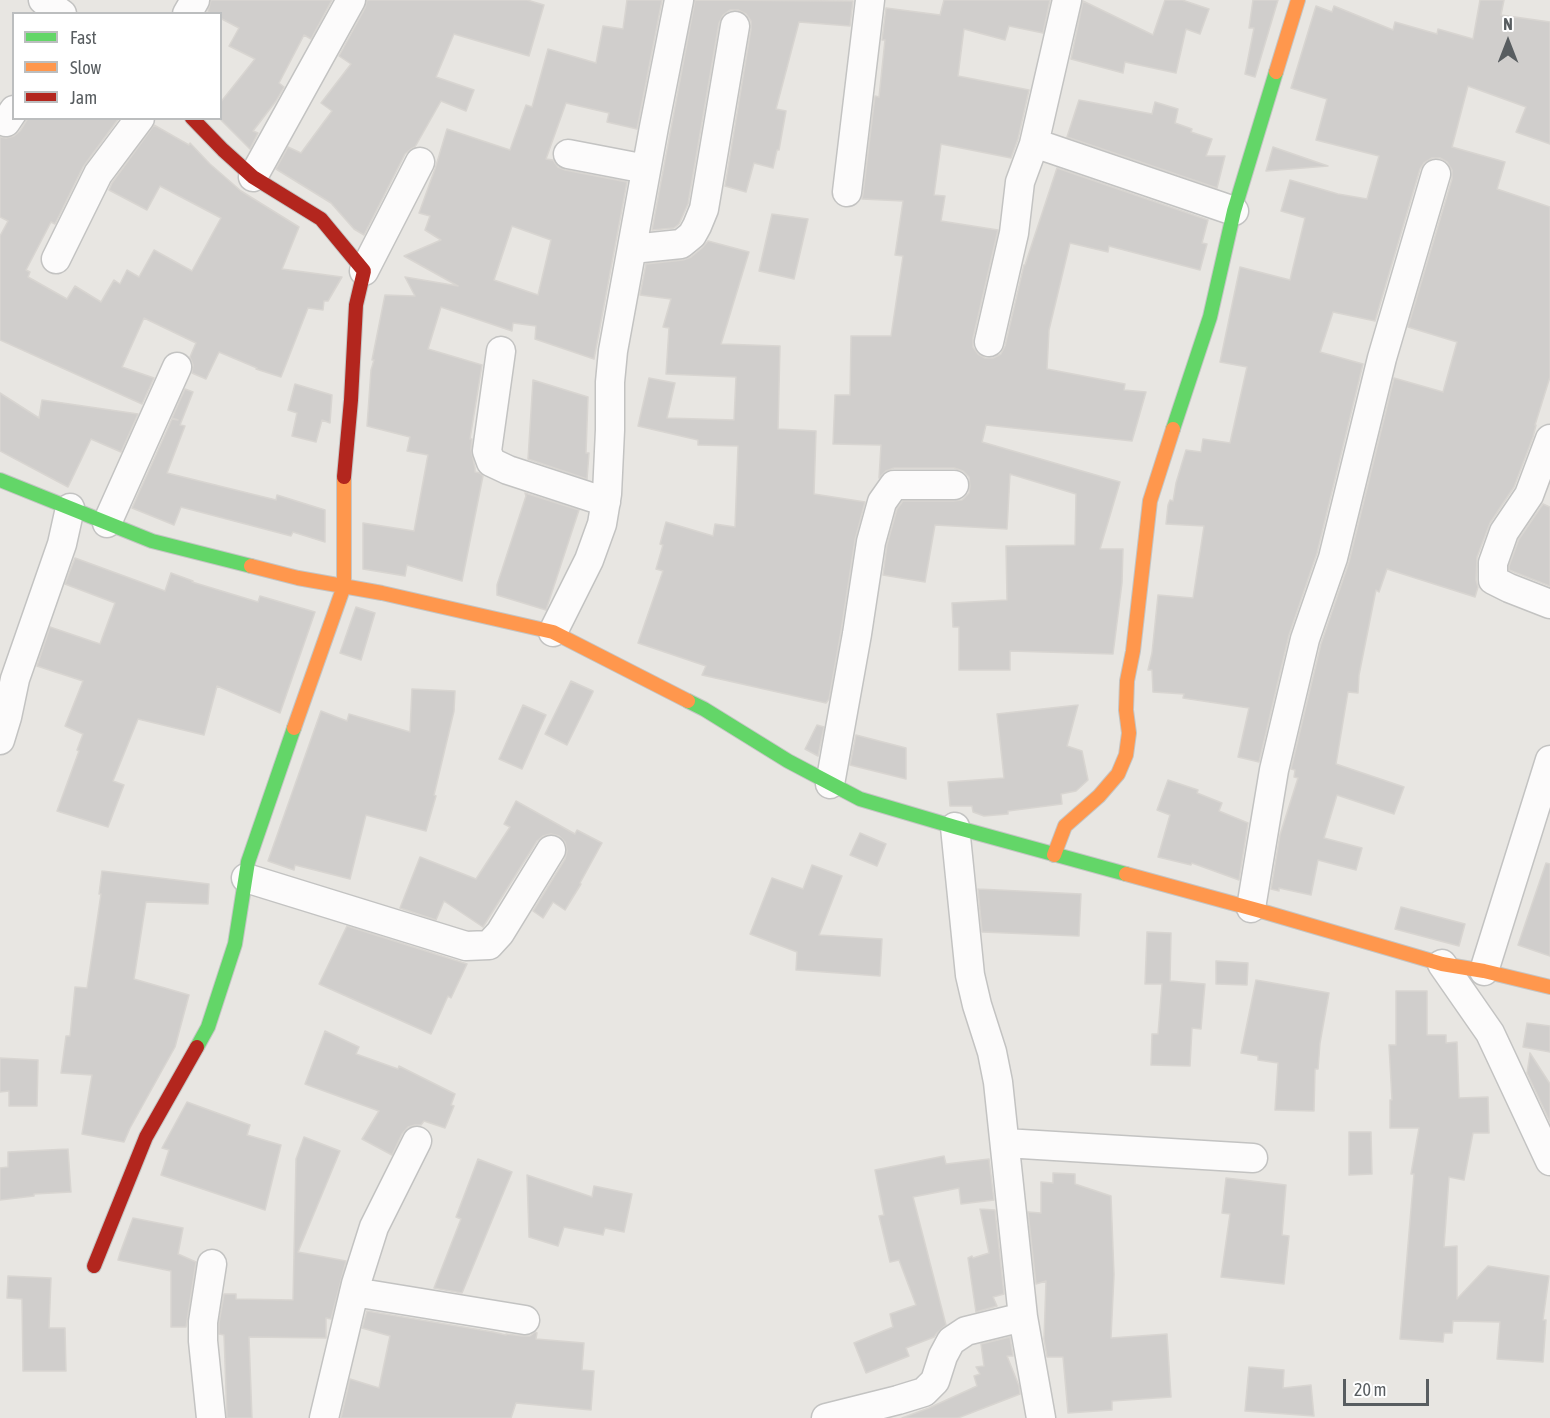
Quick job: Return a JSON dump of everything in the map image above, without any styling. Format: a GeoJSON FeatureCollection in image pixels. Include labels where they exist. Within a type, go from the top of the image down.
{"type":"FeatureCollection","features":[{"type":"Feature","properties":{"kind":"street"},"geometry":{"type":"LineString","coordinates":[[43,0],[59,12]]}},
{"type":"Feature","properties":{"kind":"street"},"geometry":{"type":"LineString","coordinates":[[253,177],[351,0]]}},
{"type":"Feature","properties":{"kind":"street"},"geometry":{"type":"LineString","coordinates":[[553,632],[589,560],[602,525],[606,502],[610,382],[614,351],[679,0]]}},
{"type":"Feature","properties":{"kind":"street"},"geometry":{"type":"LineString","coordinates":[[847,192],[870,0]]}},
{"type":"Feature","properties":{"kind":"street"},"geometry":{"type":"LineString","coordinates":[[989,342],[1014,233],[1020,182],[1034,144],[1067,0]]}},
{"type":"Feature","properties":{"kind":"street"},"geometry":{"type":"LineString","coordinates":[[1054,855],[1065,825],[1099,796],[1118,774],[1126,755],[1129,733],[1126,710],[1127,681],[1136,628],[1150,501],[1210,317],[1234,211],[1298,0]]}},
{"type":"Feature","properties":{"kind":"street"},"geometry":{"type":"LineString","coordinates":[[632,249],[681,244],[692,235],[698,226],[704,209],[735,26]]}},
{"type":"Feature","properties":{"kind":"street"},"geometry":{"type":"LineString","coordinates":[[56,259],[98,174],[138,120]]}},
{"type":"Feature","properties":{"kind":"street"},"geometry":{"type":"LineString","coordinates":[[194,120],[253,177],[321,219],[364,271]]}},
{"type":"Feature","properties":{"kind":"street"},"geometry":{"type":"LineString","coordinates":[[1034,144],[1234,211]]}},
{"type":"Feature","properties":{"kind":"street"},"geometry":{"type":"LineString","coordinates":[[568,154],[646,169]]}},
{"type":"Feature","properties":{"kind":"street"},"geometry":{"type":"LineString","coordinates":[[94,1266],[146,1137],[208,1027],[234,944],[248,862],[344,586],[344,471],[351,400],[356,304],[364,271],[420,162]]}},
{"type":"Feature","properties":{"kind":"street"},"geometry":{"type":"LineString","coordinates":[[1251,909],[1274,770],[1305,639],[1333,558],[1382,358],[1436,174]]}},
{"type":"Feature","properties":{"kind":"street"},"geometry":{"type":"LineString","coordinates":[[501,351],[488,452],[491,462],[508,470],[606,502]]}},
{"type":"Feature","properties":{"kind":"street"},"geometry":{"type":"LineString","coordinates":[[107,523],[177,367]]}},
{"type":"Feature","properties":{"kind":"street"},"geometry":{"type":"LineString","coordinates":[[1550,439],[1529,495],[1504,532],[1493,563],[1493,580],[1550,604]]}},
{"type":"Feature","properties":{"kind":"street"},"geometry":{"type":"LineString","coordinates":[[0,480],[152,541],[298,578],[488,616],[553,632],[704,709],[788,761],[860,800],[1442,964],[1484,971],[1550,987]]}},
{"type":"Feature","properties":{"kind":"street"},"geometry":{"type":"LineString","coordinates":[[830,784],[871,542],[882,502],[894,485],[954,485]]}},
{"type":"Feature","properties":{"kind":"street"},"geometry":{"type":"LineString","coordinates":[[0,740],[15,679],[62,544],[70,508]]}},
{"type":"Feature","properties":{"kind":"street"},"geometry":{"type":"LineString","coordinates":[[1484,971],[1550,760]]}},
{"type":"Feature","properties":{"kind":"street"},"geometry":{"type":"LineString","coordinates":[[955,827],[970,975],[998,1082],[1023,1317],[1041,1418]]}},
{"type":"Feature","properties":{"kind":"street"},"geometry":{"type":"LineString","coordinates":[[246,878],[466,946],[489,945],[500,933],[551,850]]}},
{"type":"Feature","properties":{"kind":"street"},"geometry":{"type":"LineString","coordinates":[[1442,964],[1490,1033],[1550,1161]]}},
{"type":"Feature","properties":{"kind":"street"},"geometry":{"type":"LineString","coordinates":[[324,1418],[354,1292],[374,1227],[417,1141]]}},
{"type":"Feature","properties":{"kind":"street"},"geometry":{"type":"LineString","coordinates":[[1005,1143],[1253,1158]]}},
{"type":"Feature","properties":{"kind":"street"},"geometry":{"type":"LineString","coordinates":[[212,1264],[203,1322],[212,1418]]}},
{"type":"Feature","properties":{"kind":"street"},"geometry":{"type":"LineString","coordinates":[[354,1292],[525,1320]]}},
{"type":"Feature","properties":{"kind":"street"},"geometry":{"type":"LineString","coordinates":[[826,1418],[924,1392],[935,1381],[943,1356],[951,1341],[966,1331],[1023,1317]]}},
{"type":"Feature","properties":{"kind":"building"},"geometry":{"type":"Polygon","coordinates":[[[211,0],[332,0],[311,39],[304,35],[279,83],[284,87],[253,131],[258,133],[250,149],[221,120],[222,100],[255,59],[229,46],[239,28],[222,19],[222,12],[208,11],[211,0]]]}},
{"type":"Feature","properties":{"kind":"building"},"geometry":{"type":"Polygon","coordinates":[[[367,0],[527,0],[544,5],[529,56],[454,34],[436,77],[474,90],[466,111],[441,101],[415,147],[405,154],[364,235],[354,229],[331,203],[276,169],[288,147],[301,153],[332,111],[321,103],[351,64],[339,56],[367,0]]]}},
{"type":"Feature","properties":{"kind":"building"},"geometry":{"type":"Polygon","coordinates":[[[627,0],[662,0],[637,129],[607,122],[609,113],[566,103],[546,159],[553,160],[558,167],[565,170],[627,182],[594,359],[535,339],[536,326],[513,323],[512,331],[441,307],[428,349],[482,365],[470,439],[472,439],[471,449],[475,472],[483,476],[462,581],[407,565],[405,576],[363,569],[363,523],[414,531],[428,455],[407,451],[410,437],[367,426],[371,370],[385,295],[415,296],[405,277],[458,286],[404,256],[441,240],[425,230],[430,216],[419,213],[447,129],[510,150],[526,105],[532,107],[548,49],[596,63],[603,26],[623,29],[627,0]],[[512,226],[494,280],[538,295],[551,240],[512,226]]]}},
{"type":"Feature","properties":{"kind":"building"},"geometry":{"type":"Polygon","coordinates":[[[695,0],[853,1],[850,26],[799,22],[776,109],[786,111],[779,150],[777,150],[773,168],[754,163],[746,192],[725,186],[751,21],[746,14],[738,10],[730,10],[723,15],[719,23],[688,204],[679,224],[674,228],[652,230],[695,0]]]}},
{"type":"Feature","properties":{"kind":"building"},"geometry":{"type":"Polygon","coordinates":[[[944,0],[1050,0],[1043,33],[1009,26],[1005,40],[964,29],[958,76],[1029,90],[1018,139],[1011,158],[941,144],[934,195],[945,196],[941,221],[998,230],[973,338],[973,347],[978,354],[985,358],[993,358],[1001,354],[1005,346],[1024,265],[1057,168],[1208,220],[1202,243],[1207,244],[1200,270],[1109,246],[1108,252],[1070,243],[1049,330],[1047,369],[1125,384],[1124,390],[1146,392],[1132,441],[986,425],[982,442],[1120,482],[1100,549],[1123,549],[1122,583],[1113,654],[1010,651],[1010,670],[959,670],[959,627],[953,627],[952,603],[1007,600],[1006,546],[1075,545],[1076,494],[1010,474],[1007,529],[935,525],[925,582],[883,575],[887,545],[897,509],[903,501],[962,500],[969,493],[969,477],[963,471],[954,468],[894,468],[886,471],[879,478],[881,445],[833,444],[835,395],[850,395],[851,336],[891,336],[903,256],[895,255],[903,201],[862,199],[875,96],[879,97],[886,8],[940,15],[944,0]]]}},
{"type":"Feature","properties":{"kind":"building"},"geometry":{"type":"Polygon","coordinates":[[[1165,0],[1182,0],[1209,9],[1200,34],[1186,29],[1176,73],[1125,62],[1123,73],[1071,59],[1083,1],[1153,35],[1165,0]]]}},
{"type":"Feature","properties":{"kind":"building"},"geometry":{"type":"Polygon","coordinates":[[[1253,0],[1278,0],[1255,77],[1245,74],[1254,28],[1249,28],[1253,0]]]}},
{"type":"Feature","properties":{"kind":"building"},"geometry":{"type":"Polygon","coordinates":[[[1480,0],[1504,0],[1501,15],[1550,22],[1550,144],[1516,132],[1526,107],[1468,86],[1452,147],[1505,162],[1497,189],[1550,207],[1550,377],[1533,437],[1514,487],[1490,523],[1477,557],[1478,587],[1475,597],[1387,569],[1379,592],[1376,590],[1359,675],[1358,693],[1348,692],[1336,764],[1404,787],[1394,814],[1337,795],[1324,838],[1362,848],[1356,870],[1318,860],[1311,895],[1279,888],[1279,891],[1271,889],[1280,835],[1298,778],[1294,777],[1295,770],[1291,769],[1321,644],[1349,562],[1394,378],[1443,392],[1457,342],[1408,327],[1452,179],[1452,170],[1447,162],[1440,158],[1432,158],[1420,169],[1375,321],[1333,312],[1320,352],[1363,364],[1317,553],[1289,635],[1259,762],[1238,757],[1249,708],[1183,698],[1184,694],[1153,692],[1152,670],[1148,670],[1158,595],[1193,598],[1204,526],[1166,524],[1168,505],[1170,500],[1173,501],[1186,450],[1201,452],[1203,439],[1230,443],[1247,367],[1220,362],[1240,267],[1290,280],[1305,218],[1281,211],[1290,180],[1338,194],[1367,199],[1379,156],[1316,140],[1327,99],[1291,88],[1316,6],[1332,12],[1334,6],[1393,30],[1395,22],[1437,34],[1438,29],[1473,39],[1480,0]]]}},
{"type":"Feature","properties":{"kind":"building"},"geometry":{"type":"Polygon","coordinates":[[[1079,100],[1152,114],[1155,102],[1178,109],[1175,123],[1192,129],[1191,132],[1212,139],[1206,156],[1225,156],[1217,188],[1067,137],[1079,100]]]}},
{"type":"Feature","properties":{"kind":"building"},"geometry":{"type":"Polygon","coordinates":[[[27,120],[118,120],[83,167],[55,224],[51,222],[26,270],[30,272],[28,277],[67,299],[75,286],[101,302],[114,280],[120,284],[127,270],[139,277],[154,250],[192,271],[221,218],[160,186],[147,210],[109,190],[154,125],[189,145],[190,143],[241,191],[299,227],[282,269],[342,277],[328,301],[324,301],[323,310],[308,308],[281,377],[256,369],[219,352],[206,379],[192,373],[193,365],[190,357],[196,343],[144,318],[122,367],[154,378],[142,404],[0,340],[0,236],[8,221],[0,217],[0,137],[14,136],[27,120]]]}},
{"type":"Feature","properties":{"kind":"building"},"geometry":{"type":"Polygon","coordinates":[[[1273,147],[1328,166],[1266,171],[1273,147]]]}},
{"type":"Feature","properties":{"kind":"building"},"geometry":{"type":"Polygon","coordinates":[[[772,214],[808,219],[794,279],[759,271],[772,214]]]}},
{"type":"Feature","properties":{"kind":"building"},"geometry":{"type":"Polygon","coordinates":[[[708,241],[749,252],[721,344],[780,346],[778,429],[816,431],[814,494],[865,502],[855,540],[829,699],[826,703],[702,675],[706,666],[638,643],[663,571],[656,569],[663,545],[660,544],[666,522],[713,536],[715,524],[735,527],[738,446],[698,445],[698,440],[638,426],[649,378],[675,383],[667,418],[734,420],[736,377],[666,374],[669,328],[663,327],[671,299],[640,295],[646,264],[683,260],[691,257],[708,241]]]}},
{"type":"Feature","properties":{"kind":"building"},"geometry":{"type":"Polygon","coordinates":[[[533,380],[588,397],[587,479],[528,459],[533,380]]]}},
{"type":"Feature","properties":{"kind":"building"},"geometry":{"type":"Polygon","coordinates":[[[295,384],[332,395],[330,423],[322,420],[316,442],[292,436],[297,413],[288,410],[295,384]]]}},
{"type":"Feature","properties":{"kind":"building"},"geometry":{"type":"Polygon","coordinates":[[[185,389],[193,392],[180,425],[185,426],[167,473],[276,500],[277,495],[325,510],[325,542],[293,532],[291,536],[181,507],[174,525],[132,508],[172,419],[178,420],[172,418],[185,389]]]}},
{"type":"Feature","properties":{"kind":"building"},"geometry":{"type":"Polygon","coordinates":[[[0,393],[39,418],[42,400],[138,414],[121,452],[91,439],[68,487],[0,451],[0,393]]]}},
{"type":"Feature","properties":{"kind":"building"},"geometry":{"type":"Polygon","coordinates":[[[525,493],[579,510],[546,610],[497,595],[497,585],[526,496],[525,493]]]}},
{"type":"Feature","properties":{"kind":"building"},"geometry":{"type":"Polygon","coordinates":[[[1543,504],[1550,507],[1550,586],[1509,570],[1519,539],[1543,504]]]}},
{"type":"Feature","properties":{"kind":"building"},"geometry":{"type":"Polygon","coordinates":[[[75,558],[165,591],[171,573],[192,582],[258,602],[260,596],[315,612],[280,713],[217,686],[204,735],[138,719],[113,781],[124,785],[108,827],[57,811],[83,734],[65,726],[83,681],[37,666],[50,627],[100,644],[115,603],[65,584],[75,558]]]}},
{"type":"Feature","properties":{"kind":"building"},"geometry":{"type":"Polygon","coordinates":[[[356,607],[375,613],[361,660],[340,653],[356,607]]]}},
{"type":"Feature","properties":{"kind":"building"},"geometry":{"type":"Polygon","coordinates":[[[571,681],[593,692],[567,745],[545,734],[571,681]]]}},
{"type":"Feature","properties":{"kind":"building"},"geometry":{"type":"Polygon","coordinates":[[[412,689],[455,691],[454,711],[426,831],[366,815],[350,879],[295,865],[294,870],[268,861],[321,711],[347,721],[349,714],[410,732],[412,689]]]}},
{"type":"Feature","properties":{"kind":"building"},"geometry":{"type":"Polygon","coordinates":[[[523,705],[546,715],[522,769],[499,759],[523,705]]]}},
{"type":"Feature","properties":{"kind":"building"},"geometry":{"type":"Polygon","coordinates":[[[1078,705],[1067,746],[1082,751],[1088,780],[1076,791],[1061,794],[1062,804],[984,816],[973,812],[972,806],[950,806],[948,782],[1004,778],[997,714],[1078,705]]]}},
{"type":"Feature","properties":{"kind":"building"},"geometry":{"type":"Polygon","coordinates":[[[817,725],[824,727],[818,756],[805,749],[817,725]]]}},
{"type":"Feature","properties":{"kind":"building"},"geometry":{"type":"Polygon","coordinates":[[[856,735],[906,748],[906,779],[850,765],[856,735]]]}},
{"type":"Feature","properties":{"kind":"building"},"geometry":{"type":"Polygon","coordinates":[[[1168,780],[1198,790],[1197,793],[1222,803],[1219,811],[1248,823],[1239,880],[1192,863],[1191,865],[1158,857],[1170,815],[1157,810],[1168,780]]]}},
{"type":"Feature","properties":{"kind":"building"},"geometry":{"type":"Polygon","coordinates":[[[516,801],[575,834],[577,830],[602,843],[565,910],[553,902],[543,918],[533,911],[565,859],[567,851],[565,842],[559,836],[551,834],[537,841],[483,927],[444,901],[436,920],[400,908],[420,857],[476,879],[510,827],[504,824],[516,801]]]}},
{"type":"Feature","properties":{"kind":"building"},"geometry":{"type":"Polygon","coordinates":[[[860,833],[886,844],[877,866],[850,855],[860,833]]]}},
{"type":"Feature","properties":{"kind":"building"},"geometry":{"type":"Polygon","coordinates":[[[1546,863],[1550,864],[1550,956],[1518,945],[1546,863]]]}},
{"type":"Feature","properties":{"kind":"building"},"geometry":{"type":"Polygon","coordinates":[[[812,865],[842,876],[819,935],[882,939],[880,976],[796,970],[797,952],[750,934],[772,878],[803,889],[812,865]]]}},
{"type":"Feature","properties":{"kind":"building"},"geometry":{"type":"Polygon","coordinates":[[[102,871],[209,884],[208,904],[146,902],[134,979],[189,995],[175,1047],[124,1142],[82,1134],[92,1075],[61,1073],[66,1036],[70,1036],[75,987],[87,988],[101,894],[99,894],[102,871]]]}},
{"type":"Feature","properties":{"kind":"building"},"geometry":{"type":"Polygon","coordinates":[[[978,889],[1081,894],[1079,936],[982,932],[978,889]]]}},
{"type":"Feature","properties":{"kind":"building"},"geometry":{"type":"Polygon","coordinates":[[[1401,907],[1465,924],[1459,946],[1395,929],[1401,907]]]}},
{"type":"Feature","properties":{"kind":"building"},"geometry":{"type":"Polygon","coordinates":[[[347,926],[467,964],[451,998],[448,996],[431,1034],[319,984],[347,926]]]}},
{"type":"Feature","properties":{"kind":"building"},"geometry":{"type":"Polygon","coordinates":[[[1147,932],[1171,933],[1170,981],[1205,984],[1201,1029],[1192,1028],[1190,1066],[1151,1065],[1152,1034],[1158,1034],[1162,984],[1145,984],[1147,932]]]}},
{"type":"Feature","properties":{"kind":"building"},"geometry":{"type":"Polygon","coordinates":[[[1216,961],[1248,963],[1247,985],[1216,984],[1216,961]]]}},
{"type":"Feature","properties":{"kind":"building"},"geometry":{"type":"Polygon","coordinates":[[[1256,980],[1329,993],[1318,1069],[1315,1069],[1314,1111],[1275,1110],[1278,1063],[1258,1060],[1258,1056],[1241,1053],[1256,980]]]}},
{"type":"Feature","properties":{"kind":"building"},"geometry":{"type":"Polygon","coordinates":[[[1396,991],[1427,991],[1427,1035],[1446,1035],[1446,1043],[1457,1042],[1459,1098],[1488,1097],[1489,1133],[1473,1133],[1464,1180],[1449,1177],[1444,1247],[1457,1246],[1457,1299],[1488,1266],[1549,1276],[1543,1320],[1546,1320],[1543,1362],[1497,1359],[1500,1322],[1453,1321],[1452,1333],[1444,1333],[1443,1342],[1400,1339],[1414,1174],[1411,1174],[1419,1128],[1390,1128],[1390,1100],[1392,1100],[1389,1045],[1396,1045],[1396,991]]]}},
{"type":"Feature","properties":{"kind":"building"},"geometry":{"type":"Polygon","coordinates":[[[1527,1023],[1550,1026],[1550,1052],[1523,1047],[1527,1023]]]}},
{"type":"Feature","properties":{"kind":"building"},"geometry":{"type":"Polygon","coordinates":[[[325,1031],[359,1047],[356,1054],[398,1069],[399,1066],[455,1094],[451,1105],[454,1106],[445,1128],[424,1121],[421,1125],[408,1127],[392,1155],[362,1139],[379,1111],[305,1084],[325,1031]]]}},
{"type":"Feature","properties":{"kind":"building"},"geometry":{"type":"Polygon","coordinates":[[[1530,1053],[1550,1084],[1550,1122],[1527,1073],[1530,1053]]]}},
{"type":"Feature","properties":{"kind":"building"},"geometry":{"type":"Polygon","coordinates":[[[0,1058],[38,1060],[37,1106],[9,1106],[9,1091],[0,1092],[0,1058]]]}},
{"type":"Feature","properties":{"kind":"building"},"geometry":{"type":"Polygon","coordinates":[[[187,1102],[250,1125],[247,1135],[281,1145],[265,1210],[161,1175],[169,1150],[162,1148],[187,1102]]]}},
{"type":"Feature","properties":{"kind":"building"},"geometry":{"type":"Polygon","coordinates":[[[1349,1132],[1371,1132],[1372,1174],[1349,1175],[1349,1132]]]}},
{"type":"Feature","properties":{"kind":"building"},"geometry":{"type":"Polygon","coordinates":[[[304,1137],[340,1151],[298,1252],[346,1261],[331,1319],[326,1318],[326,1338],[249,1337],[252,1418],[227,1418],[224,1335],[219,1334],[224,1294],[236,1294],[236,1299],[293,1300],[296,1159],[304,1137]]]}},
{"type":"Feature","properties":{"kind":"building"},"geometry":{"type":"Polygon","coordinates":[[[68,1149],[71,1192],[34,1194],[34,1196],[0,1200],[0,1168],[8,1167],[8,1152],[68,1149]]]}},
{"type":"Feature","properties":{"kind":"building"},"geometry":{"type":"Polygon","coordinates":[[[944,1156],[946,1164],[989,1159],[994,1200],[961,1204],[959,1188],[913,1197],[946,1325],[934,1337],[906,1348],[909,1356],[866,1373],[854,1343],[893,1327],[890,1314],[916,1305],[899,1260],[890,1262],[879,1216],[884,1215],[875,1170],[944,1156]]]}},
{"type":"Feature","properties":{"kind":"building"},"geometry":{"type":"Polygon","coordinates":[[[478,1159],[512,1172],[462,1293],[434,1288],[461,1219],[456,1217],[478,1159]]]}},
{"type":"Feature","properties":{"kind":"building"},"geometry":{"type":"Polygon","coordinates":[[[1053,1173],[1075,1174],[1075,1184],[1111,1196],[1114,1275],[1111,1338],[1167,1334],[1171,1397],[1112,1401],[1112,1410],[1068,1413],[1063,1357],[1047,1357],[1044,1339],[1046,1281],[1036,1284],[1028,1212],[1041,1213],[1041,1182],[1053,1183],[1053,1173]]]}},
{"type":"Feature","properties":{"kind":"building"},"geometry":{"type":"Polygon","coordinates":[[[527,1175],[592,1197],[594,1186],[632,1194],[624,1232],[605,1228],[603,1235],[564,1227],[558,1246],[529,1237],[527,1175]]]}},
{"type":"Feature","properties":{"kind":"building"},"geometry":{"type":"Polygon","coordinates":[[[1226,1178],[1286,1185],[1282,1235],[1289,1236],[1284,1284],[1221,1277],[1230,1214],[1222,1213],[1226,1178]]]}},
{"type":"Feature","properties":{"kind":"building"},"geometry":{"type":"Polygon","coordinates":[[[980,1209],[995,1210],[1004,1294],[993,1297],[997,1306],[976,1312],[968,1258],[989,1253],[980,1209]]]}},
{"type":"Feature","properties":{"kind":"building"},"geometry":{"type":"Polygon","coordinates":[[[133,1218],[183,1228],[178,1254],[196,1262],[186,1327],[171,1327],[171,1271],[118,1260],[133,1218]]]}},
{"type":"Feature","properties":{"kind":"building"},"geometry":{"type":"Polygon","coordinates":[[[8,1276],[51,1278],[49,1328],[65,1328],[66,1371],[23,1371],[22,1299],[7,1298],[8,1276]]]}},
{"type":"Feature","properties":{"kind":"building"},"geometry":{"type":"Polygon","coordinates":[[[367,1311],[506,1335],[530,1336],[535,1332],[537,1333],[536,1339],[584,1343],[582,1370],[594,1371],[591,1410],[516,1403],[511,1418],[341,1418],[350,1379],[379,1388],[390,1336],[362,1328],[367,1311]]]}},
{"type":"Feature","properties":{"kind":"building"},"geometry":{"type":"Polygon","coordinates":[[[1010,1337],[1013,1356],[1007,1356],[1020,1394],[958,1418],[902,1418],[977,1386],[974,1376],[980,1374],[976,1367],[984,1366],[981,1344],[1010,1337]]]}},
{"type":"Feature","properties":{"kind":"building"},"geometry":{"type":"Polygon","coordinates":[[[1249,1367],[1284,1370],[1283,1388],[1311,1385],[1314,1416],[1245,1411],[1249,1367]]]}},
{"type":"Feature","properties":{"kind":"traffic: fast"},"geometry":{"type":"LineString","coordinates":[[1173,429],[1210,317],[1234,211],[1276,72]]}},
{"type":"Feature","properties":{"kind":"traffic: fast"},"geometry":{"type":"LineString","coordinates":[[0,480],[152,541],[251,566]]}},
{"type":"Feature","properties":{"kind":"traffic: fast"},"geometry":{"type":"LineString","coordinates":[[688,701],[788,761],[860,799],[1126,874]]}},
{"type":"Feature","properties":{"kind":"traffic: fast"},"geometry":{"type":"LineString","coordinates":[[197,1047],[208,1027],[235,944],[248,862],[294,728]]}},
{"type":"Feature","properties":{"kind":"traffic: slow"},"geometry":{"type":"LineString","coordinates":[[1276,72],[1298,0]]}},
{"type":"Feature","properties":{"kind":"traffic: slow"},"geometry":{"type":"LineString","coordinates":[[1054,855],[1065,826],[1099,796],[1118,774],[1126,755],[1129,733],[1126,710],[1127,681],[1133,651],[1150,501],[1173,429]]}},
{"type":"Feature","properties":{"kind":"traffic: slow"},"geometry":{"type":"LineString","coordinates":[[294,728],[344,586],[344,477]]}},
{"type":"Feature","properties":{"kind":"traffic: slow"},"geometry":{"type":"LineString","coordinates":[[251,566],[553,632],[688,701]]}},
{"type":"Feature","properties":{"kind":"traffic: slow"},"geometry":{"type":"LineString","coordinates":[[1126,874],[1442,964],[1484,971],[1550,987]]}},
{"type":"Feature","properties":{"kind":"traffic: jam"},"geometry":{"type":"LineString","coordinates":[[194,120],[253,177],[321,219],[364,271],[356,305],[344,477]]}},
{"type":"Feature","properties":{"kind":"traffic: jam"},"geometry":{"type":"LineString","coordinates":[[94,1266],[146,1137],[197,1047]]}}]}
